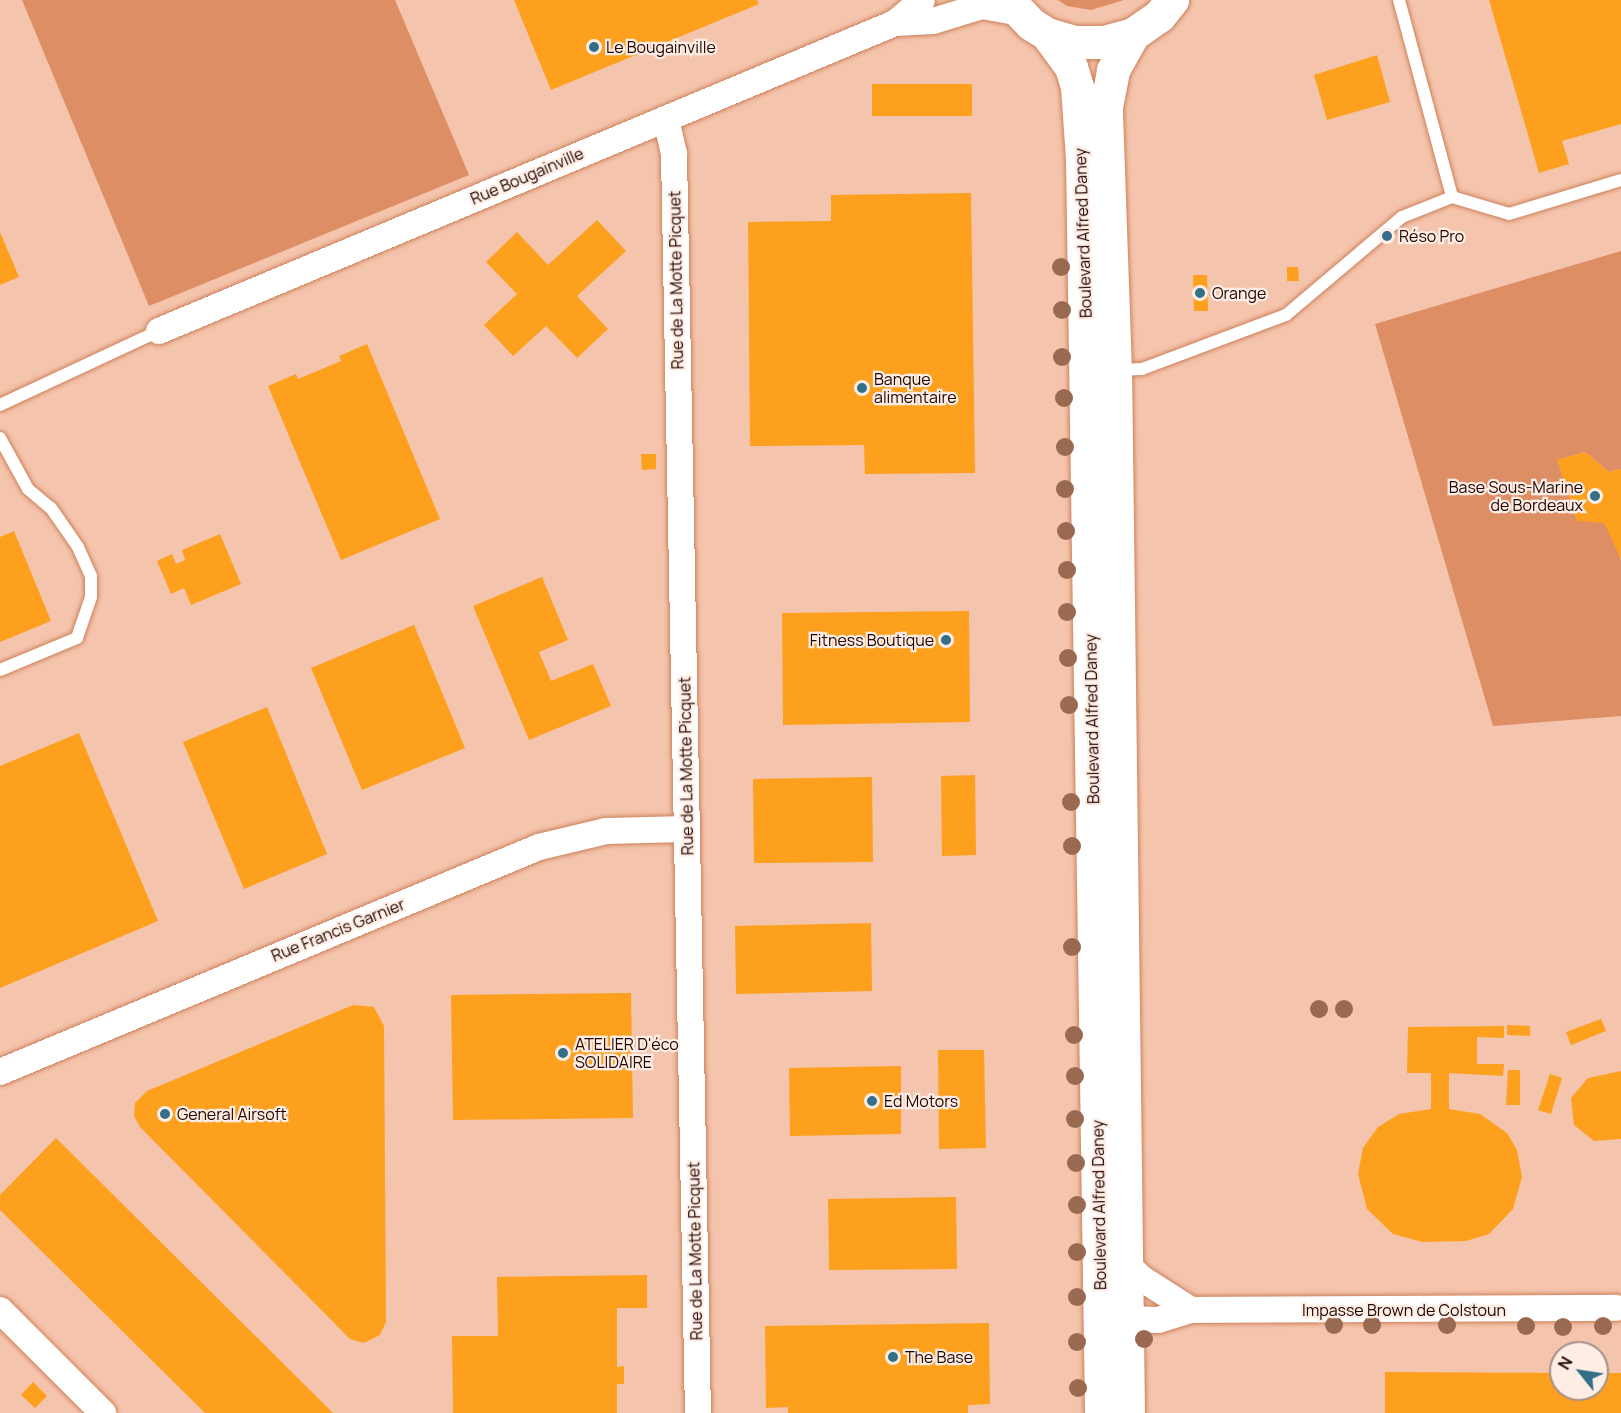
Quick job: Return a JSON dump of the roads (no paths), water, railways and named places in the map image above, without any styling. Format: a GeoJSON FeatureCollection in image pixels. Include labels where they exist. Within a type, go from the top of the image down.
{"type":"FeatureCollection","features":[{"type":"Feature","properties":{"kind":"main road"},"geometry":{"type":"LineString","coordinates":[[1012,6],[1047,34],[1085,42],[1104,42],[1132,34],[1160,16],[1172,0]]}},
{"type":"Feature","properties":{"kind":"main road","name":"Boulevard Alfred Daney"},"geometry":{"type":"LineString","coordinates":[[1047,34],[1071,67],[1077,87],[1101,370]]}},
{"type":"Feature","properties":{"kind":"main road","name":"Boulevard Alfred Daney"},"geometry":{"type":"LineString","coordinates":[[1101,1413],[1113,1271],[1101,370],[1106,107],[1113,70],[1132,34]]}},
{"type":"Feature","properties":{"kind":"main road","name":"Boulevard Alfred Daney"},"geometry":{"type":"LineString","coordinates":[[1113,1271],[1126,1319],[1128,1413]]}},
{"type":"Feature","properties":{"kind":"street","name":"Rue Bougainville"},"geometry":{"type":"LineString","coordinates":[[159,331],[895,23],[922,0]]}},
{"type":"Feature","properties":{"kind":"street","name":"Rue Bougainville"},"geometry":{"type":"LineString","coordinates":[[895,23],[933,21],[982,6],[1012,6]]}},
{"type":"Feature","properties":{"kind":"street","name":"Rue de La Motte Picquet"},"geometry":{"type":"LineString","coordinates":[[666,119],[674,154],[698,1413]]}},
{"type":"Feature","properties":{"kind":"street","name":"Rue Francis Garnier"},"geometry":{"type":"LineString","coordinates":[[0,1072],[539,847],[606,831],[687,829]]}},
{"type":"Feature","properties":{"kind":"street"},"geometry":{"type":"LineString","coordinates":[[1113,1271],[1141,1278],[1191,1310]]}},
{"type":"Feature","properties":{"kind":"street","name":"Impasse Brown de Colstoun"},"geometry":{"type":"LineString","coordinates":[[1126,1319],[1158,1320],[1191,1310],[1619,1308]]}},
{"type":"Feature","properties":{"kind":"street"},"geometry":{"type":"LineString","coordinates":[[0,1310],[103,1413]]}},
{"type":"Feature","properties":{"kind":"lane"},"geometry":{"type":"LineString","coordinates":[[1400,0],[1452,197]]}},
{"type":"Feature","properties":{"kind":"lane"},"geometry":{"type":"LineString","coordinates":[[1101,370],[1142,369],[1286,315],[1402,217],[1452,197],[1509,214],[1621,180]]}},
{"type":"Feature","properties":{"kind":"lane"},"geometry":{"type":"LineString","coordinates":[[0,405],[159,331]]}},
{"type":"Feature","properties":{"kind":"lane"},"geometry":{"type":"LineString","coordinates":[[0,438],[28,489],[51,508],[78,547],[91,576],[86,619],[76,638],[0,670]]}},
{"type":"Feature","properties":{"kind":"place","name":"Le Bougainville"},"geometry":{"type":"Point","coordinates":[594,47]}},
{"type":"Feature","properties":{"kind":"place","name":"Réso Pro"},"geometry":{"type":"Point","coordinates":[1387,236]}},
{"type":"Feature","properties":{"kind":"place","name":"Orange"},"geometry":{"type":"Point","coordinates":[1200,293]}},
{"type":"Feature","properties":{"kind":"place","name":"Banque alimentaire"},"geometry":{"type":"Point","coordinates":[862,388]}},
{"type":"Feature","properties":{"kind":"place","name":"Base Sous-Marine de Bordeaux"},"geometry":{"type":"Point","coordinates":[1595,496]}},
{"type":"Feature","properties":{"kind":"place","name":"Fitness Boutique"},"geometry":{"type":"Point","coordinates":[946,640]}},
{"type":"Feature","properties":{"kind":"place","name":"ATELIER D'éco SOLIDAIRE"},"geometry":{"type":"Point","coordinates":[563,1053]}},
{"type":"Feature","properties":{"kind":"place","name":"Ed Motors"},"geometry":{"type":"Point","coordinates":[872,1101]}},
{"type":"Feature","properties":{"kind":"place","name":"General Airsoft"},"geometry":{"type":"Point","coordinates":[165,1114]}},
{"type":"Feature","properties":{"kind":"place","name":"The Base"},"geometry":{"type":"Point","coordinates":[893,1357]}}]}
